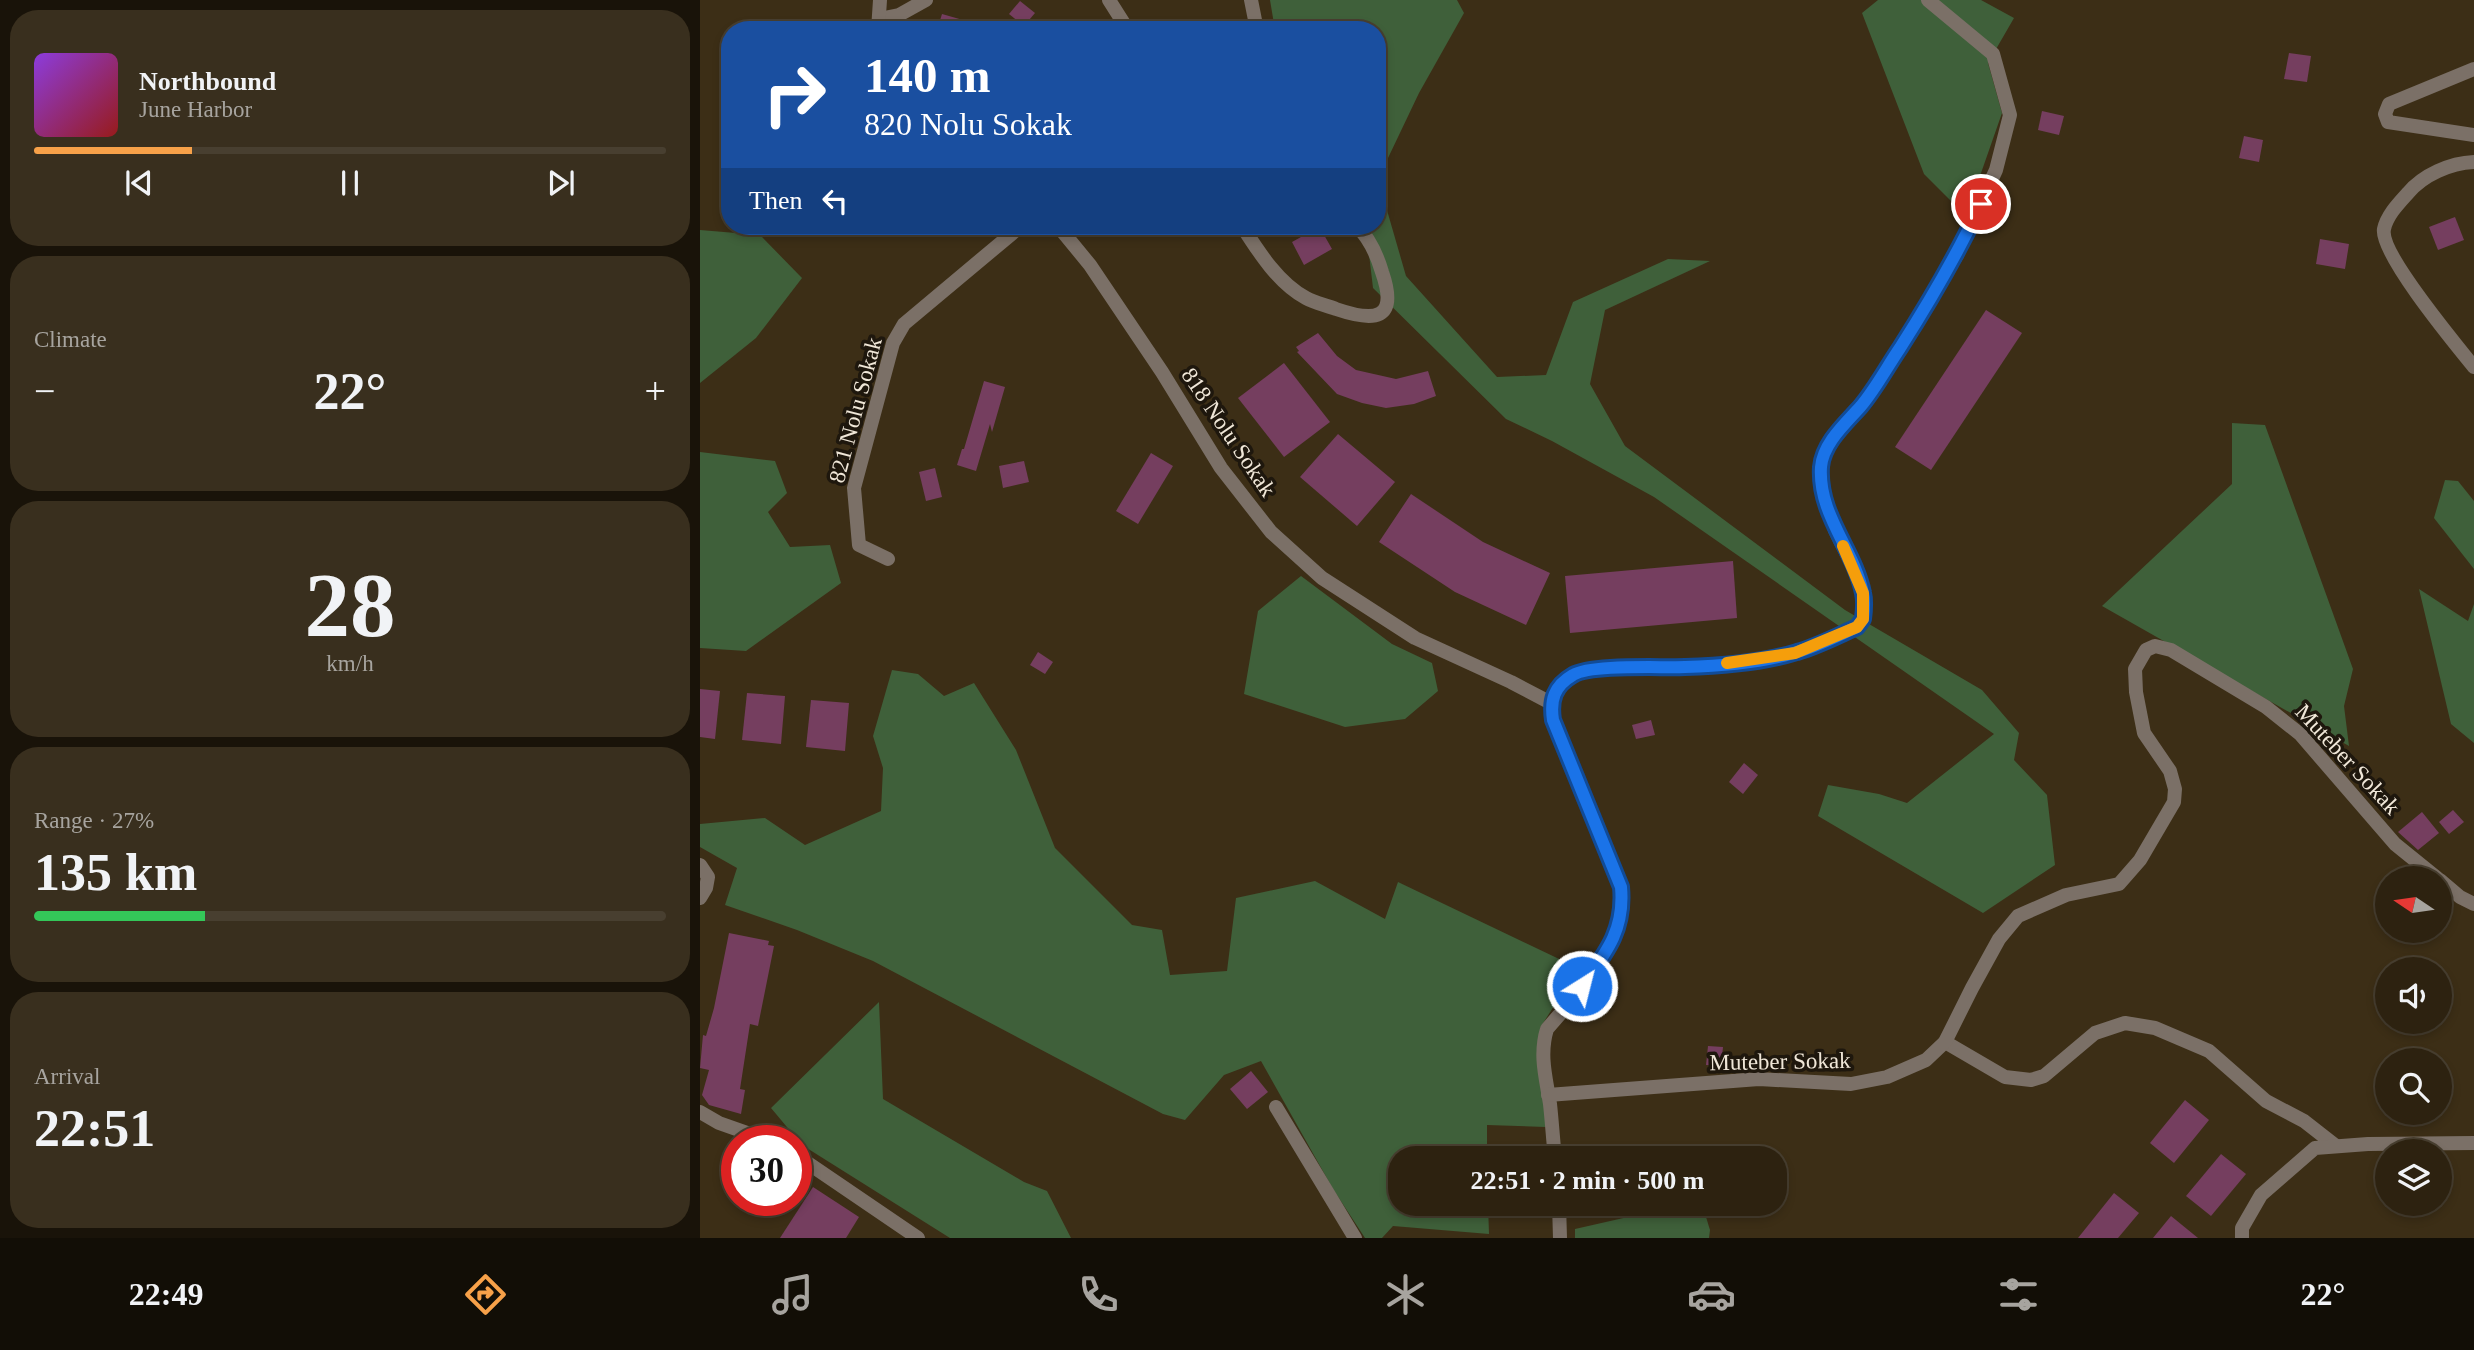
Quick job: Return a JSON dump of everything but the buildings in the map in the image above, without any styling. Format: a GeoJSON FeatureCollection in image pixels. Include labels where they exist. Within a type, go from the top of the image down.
{"type":"FeatureCollection","features":[{"type":"Feature","properties":{"kind":"street"},"geometry":{"type":"LineString","coordinates":[[878,21],[880,0]]}},
{"type":"Feature","properties":{"kind":"street"},"geometry":{"type":"LineString","coordinates":[[885,21],[926,0]]}},
{"type":"Feature","properties":{"kind":"street"},"geometry":{"type":"LineString","coordinates":[[1109,0],[1122,21]]}},
{"type":"Feature","properties":{"kind":"street"},"geometry":{"type":"LineString","coordinates":[[1251,0],[1255,21]]}},
{"type":"Feature","properties":{"kind":"street"},"geometry":{"type":"LineString","coordinates":[[1554,1146],[1543,1069],[1543,1042],[1547,1028],[1609,949],[1619,927],[1623,905],[1621,887],[1553,720],[1550,703],[1556,691],[1575,673],[1612,668],[1686,667],[1750,661],[1795,653],[1857,627],[1863,619],[1863,593],[1835,530],[1822,491],[1821,465],[1828,447],[1869,396],[1957,255],[1996,170],[2010,115],[1993,54],[1928,0]]}},
{"type":"Feature","properties":{"kind":"street"},"geometry":{"type":"LineString","coordinates":[[2474,69],[2389,104],[2385,114],[2388,122],[2400,125],[2416,125],[2474,135]]}},
{"type":"Feature","properties":{"kind":"street"},"geometry":{"type":"LineString","coordinates":[[2474,162],[2442,169],[2416,184],[2393,210],[2383,230],[2387,245],[2416,293],[2474,367]]}},
{"type":"Feature","properties":{"kind":"street","name":"821 Nolu Sokak"},"geometry":{"type":"LineString","coordinates":[[888,559],[859,545],[855,488],[893,343],[904,324],[1010,235]]}},
{"type":"Feature","properties":{"kind":"street","name":"818 Nolu Sokak"},"geometry":{"type":"LineString","coordinates":[[1065,235],[1090,265],[1162,372],[1221,468],[1271,532],[1322,578],[1415,638],[1550,703]]}},
{"type":"Feature","properties":{"kind":"street"},"geometry":{"type":"LineString","coordinates":[[1248,235],[1284,281],[1305,298],[1364,318],[1378,315],[1386,307],[1389,292],[1376,252],[1364,235]]}},
{"type":"Feature","properties":{"kind":"street","name":"Muteber Sokak"},"geometry":{"type":"LineString","coordinates":[[1548,1095],[1759,1079],[1851,1084],[1887,1077],[1926,1060],[1945,1042],[1999,939],[2018,916],[2066,895],[2119,884],[2140,860],[2174,802],[2175,789],[2170,771],[2144,733],[2136,692],[2135,669],[2147,650],[2155,646],[2171,650],[2266,707],[2300,734],[2395,844],[2422,866]]}},
{"type":"Feature","properties":{"kind":"street"},"geometry":{"type":"LineString","coordinates":[[700,866],[708,877],[700,898]]}},
{"type":"Feature","properties":{"kind":"street","name":"Muteber Sokak"},"geometry":{"type":"LineString","coordinates":[[2452,890],[2474,904]]}},
{"type":"Feature","properties":{"kind":"street"},"geometry":{"type":"LineString","coordinates":[[1945,1042],[2005,1077],[2031,1080],[2044,1076],[2095,1033],[2125,1023],[2155,1028],[2209,1051],[2266,1101],[2304,1121],[2336,1146]]}},
{"type":"Feature","properties":{"kind":"street"},"geometry":{"type":"LineString","coordinates":[[1276,1107],[1355,1238]]}},
{"type":"Feature","properties":{"kind":"street"},"geometry":{"type":"LineString","coordinates":[[700,1112],[725,1125]]}},
{"type":"Feature","properties":{"kind":"street"},"geometry":{"type":"LineString","coordinates":[[2241,1235],[2261,1195],[2315,1148],[2368,1144],[2474,1143]]}},
{"type":"Feature","properties":{"kind":"street"},"geometry":{"type":"LineString","coordinates":[[812,1167],[918,1238]]}},
{"type":"Feature","properties":{"kind":"street"},"geometry":{"type":"LineString","coordinates":[[1559,1216],[1560,1238]]}},
{"type":"Feature","properties":{"kind":"green space"},"geometry":{"type":"Polygon","coordinates":[[[1270,0],[1457,0],[1464,13],[1419,93],[1386,162],[1386,21],[1274,21],[1270,0]]]}},
{"type":"Feature","properties":{"kind":"green space"},"geometry":{"type":"Polygon","coordinates":[[[1878,0],[1981,0],[2014,18],[1988,63],[2002,113],[1966,216],[1924,174],[1862,13],[1878,0]]]}},
{"type":"Feature","properties":{"kind":"green space"},"geometry":{"type":"Polygon","coordinates":[[[1386,207],[1406,276],[1497,377],[1546,375],[1573,302],[1668,259],[1710,261],[1605,310],[1590,384],[1625,446],[1845,610],[1982,690],[2019,733],[2014,760],[2047,795],[2055,865],[1983,913],[1818,816],[1828,785],[1879,794],[1907,803],[1994,734],[1654,497],[1506,419],[1373,288],[1369,254],[1358,235],[1386,235],[1386,207]]]}},
{"type":"Feature","properties":{"kind":"green space"},"geometry":{"type":"Polygon","coordinates":[[[700,230],[721,232],[721,235],[760,235],[802,278],[756,338],[700,383],[700,230]]]}},
{"type":"Feature","properties":{"kind":"green space"},"geometry":{"type":"Polygon","coordinates":[[[2232,423],[2265,425],[2353,669],[2344,706],[2349,746],[2102,606],[2232,484],[2232,423]]]}},
{"type":"Feature","properties":{"kind":"green space"},"geometry":{"type":"Polygon","coordinates":[[[700,452],[775,461],[787,493],[768,512],[790,547],[830,545],[841,583],[746,651],[700,648],[700,452]]]}},
{"type":"Feature","properties":{"kind":"green space"},"geometry":{"type":"Polygon","coordinates":[[[2445,480],[2458,481],[2474,501],[2474,569],[2434,518],[2445,480]]]}},
{"type":"Feature","properties":{"kind":"green space"},"geometry":{"type":"Polygon","coordinates":[[[1301,576],[1392,644],[1432,663],[1438,691],[1405,719],[1345,727],[1244,694],[1258,611],[1301,576]]]}},
{"type":"Feature","properties":{"kind":"green space"},"geometry":{"type":"Polygon","coordinates":[[[2419,589],[2468,621],[2474,604],[2474,743],[2451,724],[2419,589]]]}},
{"type":"Feature","properties":{"kind":"green space"},"geometry":{"type":"Polygon","coordinates":[[[892,670],[918,674],[944,696],[974,683],[1016,750],[1055,848],[1132,925],[1162,930],[1170,975],[1227,971],[1236,898],[1315,881],[1385,919],[1398,882],[1578,968],[1540,1028],[1546,1127],[1487,1125],[1487,1146],[1388,1146],[1388,1216],[1488,1216],[1489,1234],[1393,1226],[1382,1238],[1365,1238],[1333,1189],[1261,1061],[1224,1075],[1185,1120],[1163,1114],[873,961],[725,905],[737,868],[700,847],[700,824],[765,818],[805,845],[881,811],[883,768],[873,736],[892,670]]]}},
{"type":"Feature","properties":{"kind":"green space"},"geometry":{"type":"Polygon","coordinates":[[[879,1002],[883,1099],[1024,1182],[1047,1191],[1071,1238],[950,1238],[812,1151],[812,1125],[785,1125],[771,1108],[879,1002]]]}},
{"type":"Feature","properties":{"kind":"green space"},"geometry":{"type":"Polygon","coordinates":[[[1632,1216],[1706,1216],[1710,1230],[1709,1238],[1575,1238],[1575,1229],[1632,1216]]]}},
{"type":"Feature","properties":{"kind":"slow traffic"},"geometry":{"type":"LineString","coordinates":[[1727,663],[1795,653],[1857,627],[1863,619],[1863,593],[1843,546]]}},
{"type":"Feature","properties":{"kind":"route"},"geometry":{"type":"LineString","coordinates":[[1582,986],[1609,949],[1619,927],[1623,905],[1621,887],[1553,720],[1550,703],[1556,691],[1575,673],[1612,668],[1686,667],[1750,661],[1795,653],[1857,627],[1863,619],[1863,593],[1835,530],[1822,491],[1821,465],[1828,447],[1869,396],[1931,299],[1957,255],[1981,204]]}}]}
